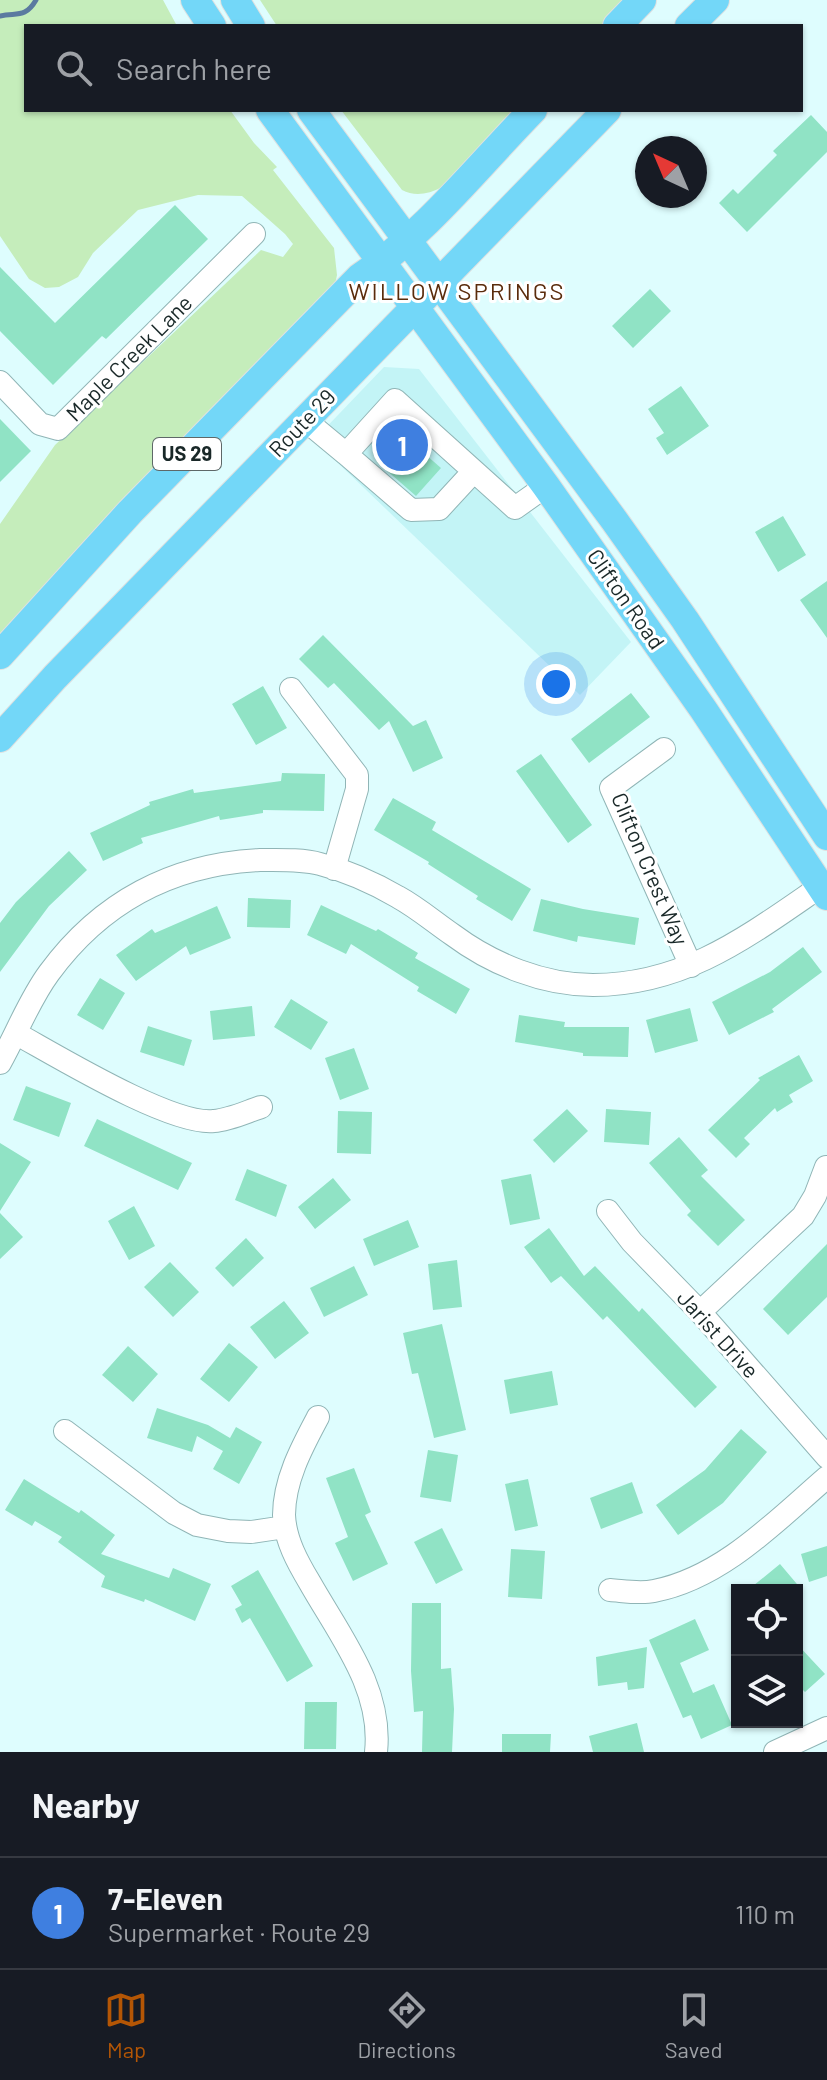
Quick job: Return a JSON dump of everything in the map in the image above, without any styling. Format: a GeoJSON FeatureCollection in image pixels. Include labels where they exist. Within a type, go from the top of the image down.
{"type":"FeatureCollection","features":[{"type":"Feature","properties":{"kind":"main road"},"geometry":{"type":"LineString","coordinates":[[195,0],[211,24]]}},
{"type":"Feature","properties":{"kind":"main road"},"geometry":{"type":"LineString","coordinates":[[235,0],[250,24]]}},
{"type":"Feature","properties":{"kind":"main road"},"geometry":{"type":"LineString","coordinates":[[619,24],[642,0]]}},
{"type":"Feature","properties":{"kind":"main road"},"geometry":{"type":"LineString","coordinates":[[691,24],[715,0]]}},
{"type":"Feature","properties":{"kind":"main road","name":"Clifton Road"},"geometry":{"type":"LineString","coordinates":[[271,112],[546,486],[825,888]]}},
{"type":"Feature","properties":{"kind":"main road","name":"Clifton Road"},"geometry":{"type":"LineString","coordinates":[[312,112],[685,620],[827,836]]}},
{"type":"Feature","properties":{"kind":"main road","name":"US 29"},"geometry":{"type":"LineString","coordinates":[[0,655],[130,512],[360,277],[382,263],[427,224],[531,112]]}},
{"type":"Feature","properties":{"kind":"main road","name":"Route 29"},"geometry":{"type":"LineString","coordinates":[[0,738],[55,677],[605,112]]}},
{"type":"Feature","properties":{"kind":"street","name":"Maple Creek Lane"},"geometry":{"type":"LineString","coordinates":[[0,382],[40,424],[58,429],[254,234]]}},
{"type":"Feature","properties":{"kind":"street"},"geometry":{"type":"LineString","coordinates":[[346,454],[395,400],[515,508],[546,486]]}},
{"type":"Feature","properties":{"kind":"street"},"geometry":{"type":"LineString","coordinates":[[305,420],[411,510],[439,509],[474,471]]}},
{"type":"Feature","properties":{"kind":"street"},"geometry":{"type":"LineString","coordinates":[[291,689],[356,769],[357,789],[334,869]]}},
{"type":"Feature","properties":{"kind":"street","name":"Clifton Crest Way"},"geometry":{"type":"LineString","coordinates":[[664,749],[611,788],[691,966]]}},
{"type":"Feature","properties":{"kind":"street"},"geometry":{"type":"LineString","coordinates":[[0,1063],[48,973],[72,945],[126,900],[194,868],[233,861],[318,863],[368,881],[395,895],[484,955],[523,973],[591,985],[641,981],[691,966],[725,951],[825,888]]}},
{"type":"Feature","properties":{"kind":"street"},"geometry":{"type":"LineString","coordinates":[[17,1034],[148,1104],[187,1119],[213,1122],[261,1107]]}},
{"type":"Feature","properties":{"kind":"street"},"geometry":{"type":"LineString","coordinates":[[700,1312],[803,1216],[826,1167]]}},
{"type":"Feature","properties":{"kind":"street","name":"Jarist Drive"},"geometry":{"type":"LineString","coordinates":[[608,1211],[632,1242],[700,1312],[827,1457]]}},
{"type":"Feature","properties":{"kind":"street"},"geometry":{"type":"LineString","coordinates":[[318,1417],[294,1463],[284,1511],[285,1527],[302,1568],[366,1680],[376,1713],[376,1752]]}},
{"type":"Feature","properties":{"kind":"street"},"geometry":{"type":"LineString","coordinates":[[65,1431],[174,1513],[197,1525],[251,1532],[285,1527]]}},
{"type":"Feature","properties":{"kind":"street"},"geometry":{"type":"LineString","coordinates":[[610,1590],[650,1592],[697,1577],[759,1536],[827,1477]]}},
{"type":"Feature","properties":{"kind":"street"},"geometry":{"type":"LineString","coordinates":[[775,1752],[827,1728]]}},
{"type":"Feature","properties":{"kind":"shaded area"},"geometry":{"type":"Polygon","coordinates":[[[384,367],[419,369],[631,642],[580,695],[314,440],[384,367]]]}},
{"type":"Feature","properties":{"kind":"green space"},"geometry":{"type":"Polygon","coordinates":[[[0,0],[163,0],[176,24],[24,24],[24,112],[231,112],[254,143],[277,167],[273,170],[334,248],[337,275],[332,299],[0,668],[0,524],[55,445],[261,250],[283,257],[293,244],[242,196],[198,195],[138,210],[93,253],[78,277],[59,287],[45,288],[29,279],[0,236],[0,0]]]}},
{"type":"Feature","properties":{"kind":"green space"},"geometry":{"type":"Polygon","coordinates":[[[260,0],[629,0],[607,24],[276,24],[260,0]]]}},
{"type":"Feature","properties":{"kind":"green space"},"geometry":{"type":"Polygon","coordinates":[[[343,112],[522,112],[485,153],[452,181],[418,194],[402,190],[343,112]]]}},
{"type":"Feature","properties":{"kind":"building"},"geometry":{"type":"Polygon","coordinates":[[[811,115],[827,132],[827,152],[747,232],[719,203],[733,189],[738,194],[777,155],[773,151],[811,115]]]}},
{"type":"Feature","properties":{"kind":"building"},"geometry":{"type":"Polygon","coordinates":[[[175,205],[208,239],[106,339],[102,336],[53,385],[0,331],[0,267],[55,323],[175,205]]]}},
{"type":"Feature","properties":{"kind":"building"},"geometry":{"type":"Polygon","coordinates":[[[650,289],[671,311],[633,348],[612,326],[650,289]]]}},
{"type":"Feature","properties":{"kind":"building"},"geometry":{"type":"Polygon","coordinates":[[[681,386],[709,426],[667,455],[656,438],[664,433],[648,409],[681,386]]]}},
{"type":"Feature","properties":{"kind":"building"},"geometry":{"type":"Polygon","coordinates":[[[0,419],[31,451],[0,482],[0,419]]]}},
{"type":"Feature","properties":{"kind":"building"},"geometry":{"type":"Polygon","coordinates":[[[402,434],[441,468],[416,496],[377,462],[402,434]]]}},
{"type":"Feature","properties":{"kind":"building"},"geometry":{"type":"Polygon","coordinates":[[[783,516],[806,555],[778,572],[755,532],[783,516]]]}},
{"type":"Feature","properties":{"kind":"building"},"geometry":{"type":"Polygon","coordinates":[[[827,581],[827,638],[800,600],[827,581]]]}},
{"type":"Feature","properties":{"kind":"building"},"geometry":{"type":"Polygon","coordinates":[[[323,635],[413,726],[426,720],[443,758],[413,772],[389,721],[379,730],[334,683],[328,688],[299,659],[323,635]]]}},
{"type":"Feature","properties":{"kind":"building"},"geometry":{"type":"Polygon","coordinates":[[[263,686],[287,728],[256,745],[232,704],[263,686]]]}},
{"type":"Feature","properties":{"kind":"building"},"geometry":{"type":"Polygon","coordinates":[[[631,693],[650,717],[589,763],[571,739],[631,693]]]}},
{"type":"Feature","properties":{"kind":"building"},"geometry":{"type":"Polygon","coordinates":[[[541,754],[592,825],[568,843],[516,771],[541,754]]]}},
{"type":"Feature","properties":{"kind":"building"},"geometry":{"type":"Polygon","coordinates":[[[282,773],[325,774],[324,811],[263,810],[263,813],[220,820],[219,816],[141,838],[143,843],[103,861],[90,833],[150,805],[149,802],[193,789],[194,793],[281,781],[282,773]]]}},
{"type":"Feature","properties":{"kind":"building"},"geometry":{"type":"Polygon","coordinates":[[[393,798],[436,822],[432,830],[531,889],[512,921],[476,899],[478,896],[429,862],[374,830],[393,798]]]}},
{"type":"Feature","properties":{"kind":"building"},"geometry":{"type":"Polygon","coordinates":[[[69,851],[87,870],[49,906],[0,972],[0,923],[16,902],[69,851]]]}},
{"type":"Feature","properties":{"kind":"building"},"geometry":{"type":"Polygon","coordinates":[[[248,898],[291,900],[290,928],[247,927],[248,898]]]}},
{"type":"Feature","properties":{"kind":"building"},"geometry":{"type":"Polygon","coordinates":[[[541,899],[639,918],[635,945],[578,936],[577,942],[533,931],[541,899]]]}},
{"type":"Feature","properties":{"kind":"building"},"geometry":{"type":"Polygon","coordinates":[[[321,905],[376,931],[378,929],[418,953],[415,958],[470,989],[456,1014],[417,991],[419,987],[351,944],[346,954],[307,935],[321,905]]]}},
{"type":"Feature","properties":{"kind":"building"},"geometry":{"type":"Polygon","coordinates":[[[217,906],[231,938],[190,955],[186,946],[136,981],[116,955],[152,929],[155,933],[217,906]]]}},
{"type":"Feature","properties":{"kind":"building"},"geometry":{"type":"Polygon","coordinates":[[[803,947],[822,972],[772,1009],[774,1012],[729,1035],[712,1002],[770,972],[803,947]]]}},
{"type":"Feature","properties":{"kind":"building"},"geometry":{"type":"Polygon","coordinates":[[[100,978],[125,993],[103,1030],[77,1015],[100,978]]]}},
{"type":"Feature","properties":{"kind":"building"},"geometry":{"type":"Polygon","coordinates":[[[291,999],[328,1022],[311,1050],[274,1027],[291,999]]]}},
{"type":"Feature","properties":{"kind":"building"},"geometry":{"type":"Polygon","coordinates":[[[252,1006],[255,1036],[213,1040],[210,1011],[252,1006]]]}},
{"type":"Feature","properties":{"kind":"building"},"geometry":{"type":"Polygon","coordinates":[[[690,1008],[698,1041],[655,1053],[646,1020],[690,1008]]]}},
{"type":"Feature","properties":{"kind":"building"},"geometry":{"type":"Polygon","coordinates":[[[519,1015],[565,1022],[564,1027],[629,1027],[628,1057],[583,1056],[583,1053],[515,1042],[519,1015]]]}},
{"type":"Feature","properties":{"kind":"building"},"geometry":{"type":"Polygon","coordinates":[[[148,1026],[192,1040],[184,1066],[140,1052],[148,1026]]]}},
{"type":"Feature","properties":{"kind":"building"},"geometry":{"type":"Polygon","coordinates":[[[354,1048],[369,1089],[340,1100],[325,1058],[354,1048]]]}},
{"type":"Feature","properties":{"kind":"building"},"geometry":{"type":"Polygon","coordinates":[[[799,1055],[813,1081],[789,1095],[793,1102],[777,1112],[775,1108],[744,1138],[750,1144],[736,1158],[708,1130],[760,1080],[758,1078],[799,1055]]]}},
{"type":"Feature","properties":{"kind":"building"},"geometry":{"type":"Polygon","coordinates":[[[26,1086],[71,1103],[59,1137],[13,1120],[26,1086]]]}},
{"type":"Feature","properties":{"kind":"building"},"geometry":{"type":"Polygon","coordinates":[[[567,1109],[588,1131],[554,1163],[533,1140],[567,1109]]]}},
{"type":"Feature","properties":{"kind":"building"},"geometry":{"type":"Polygon","coordinates":[[[606,1109],[651,1112],[649,1145],[604,1142],[606,1109]]]}},
{"type":"Feature","properties":{"kind":"building"},"geometry":{"type":"Polygon","coordinates":[[[338,1111],[372,1112],[371,1154],[337,1153],[338,1111]]]}},
{"type":"Feature","properties":{"kind":"building"},"geometry":{"type":"Polygon","coordinates":[[[97,1119],[192,1163],[178,1190],[84,1146],[97,1119]]]}},
{"type":"Feature","properties":{"kind":"building"},"geometry":{"type":"Polygon","coordinates":[[[679,1137],[708,1170],[701,1176],[745,1220],[718,1246],[687,1215],[691,1211],[649,1163],[679,1137]]]}},
{"type":"Feature","properties":{"kind":"building"},"geometry":{"type":"Polygon","coordinates":[[[0,1143],[31,1162],[0,1211],[0,1143]]]}},
{"type":"Feature","properties":{"kind":"building"},"geometry":{"type":"Polygon","coordinates":[[[247,1169],[287,1185],[276,1217],[235,1200],[247,1169]]]}},
{"type":"Feature","properties":{"kind":"building"},"geometry":{"type":"Polygon","coordinates":[[[531,1174],[540,1219],[510,1225],[501,1180],[531,1174]]]}},
{"type":"Feature","properties":{"kind":"building"},"geometry":{"type":"Polygon","coordinates":[[[333,1178],[351,1200],[315,1229],[298,1207],[333,1178]]]}},
{"type":"Feature","properties":{"kind":"building"},"geometry":{"type":"Polygon","coordinates":[[[134,1206],[155,1246],[129,1260],[108,1221],[134,1206]]]}},
{"type":"Feature","properties":{"kind":"building"},"geometry":{"type":"Polygon","coordinates":[[[0,1213],[23,1237],[0,1259],[0,1213]]]}},
{"type":"Feature","properties":{"kind":"building"},"geometry":{"type":"Polygon","coordinates":[[[408,1220],[419,1247],[374,1266],[363,1239],[408,1220]]]}},
{"type":"Feature","properties":{"kind":"building"},"geometry":{"type":"Polygon","coordinates":[[[549,1228],[584,1276],[595,1266],[639,1312],[642,1308],[717,1387],[695,1408],[607,1316],[603,1320],[561,1276],[551,1283],[524,1247],[549,1228]]]}},
{"type":"Feature","properties":{"kind":"building"},"geometry":{"type":"Polygon","coordinates":[[[246,1238],[264,1258],[233,1287],[215,1268],[246,1238]]]}},
{"type":"Feature","properties":{"kind":"building"},"geometry":{"type":"Polygon","coordinates":[[[827,1244],[827,1297],[788,1335],[763,1309],[827,1244]]]}},
{"type":"Feature","properties":{"kind":"building"},"geometry":{"type":"Polygon","coordinates":[[[457,1260],[462,1307],[433,1310],[428,1264],[457,1260]]]}},
{"type":"Feature","properties":{"kind":"building"},"geometry":{"type":"Polygon","coordinates":[[[170,1262],[199,1292],[173,1317],[144,1287],[170,1262]]]}},
{"type":"Feature","properties":{"kind":"building"},"geometry":{"type":"Polygon","coordinates":[[[354,1266],[368,1295],[324,1317],[310,1288],[354,1266]]]}},
{"type":"Feature","properties":{"kind":"building"},"geometry":{"type":"Polygon","coordinates":[[[284,1301],[309,1333],[275,1359],[250,1327],[284,1301]]]}},
{"type":"Feature","properties":{"kind":"building"},"geometry":{"type":"Polygon","coordinates":[[[442,1324],[466,1430],[434,1438],[418,1373],[412,1374],[403,1333],[442,1324]]]}},
{"type":"Feature","properties":{"kind":"building"},"geometry":{"type":"Polygon","coordinates":[[[229,1343],[258,1367],[229,1402],[200,1379],[229,1343]]]}},
{"type":"Feature","properties":{"kind":"building"},"geometry":{"type":"Polygon","coordinates":[[[128,1346],[158,1374],[133,1402],[102,1375],[128,1346]]]}},
{"type":"Feature","properties":{"kind":"building"},"geometry":{"type":"Polygon","coordinates":[[[552,1371],[558,1405],[510,1414],[504,1380],[552,1371]]]}},
{"type":"Feature","properties":{"kind":"building"},"geometry":{"type":"Polygon","coordinates":[[[157,1408],[208,1425],[230,1438],[236,1427],[262,1442],[239,1484],[213,1469],[223,1451],[197,1436],[192,1452],[147,1438],[157,1408]]]}},
{"type":"Feature","properties":{"kind":"building"},"geometry":{"type":"Polygon","coordinates":[[[741,1429],[767,1452],[723,1503],[678,1535],[656,1505],[705,1470],[741,1429]]]}},
{"type":"Feature","properties":{"kind":"building"},"geometry":{"type":"Polygon","coordinates":[[[428,1450],[458,1455],[451,1502],[420,1497],[428,1450]]]}},
{"type":"Feature","properties":{"kind":"building"},"geometry":{"type":"Polygon","coordinates":[[[354,1468],[371,1512],[365,1515],[388,1564],[353,1581],[335,1543],[348,1537],[326,1478],[354,1468]]]}},
{"type":"Feature","properties":{"kind":"building"},"geometry":{"type":"Polygon","coordinates":[[[24,1479],[79,1513],[81,1510],[115,1535],[101,1554],[169,1578],[173,1568],[211,1584],[195,1621],[145,1599],[144,1602],[101,1587],[105,1576],[58,1542],[62,1537],[35,1521],[32,1526],[5,1510],[24,1479]]]}},
{"type":"Feature","properties":{"kind":"building"},"geometry":{"type":"Polygon","coordinates":[[[528,1479],[538,1526],[515,1531],[505,1484],[528,1479]]]}},
{"type":"Feature","properties":{"kind":"building"},"geometry":{"type":"Polygon","coordinates":[[[632,1482],[643,1513],[601,1529],[590,1498],[632,1482]]]}},
{"type":"Feature","properties":{"kind":"building"},"geometry":{"type":"Polygon","coordinates":[[[442,1528],[463,1570],[436,1584],[414,1542],[442,1528]]]}},
{"type":"Feature","properties":{"kind":"building"},"geometry":{"type":"Polygon","coordinates":[[[827,1546],[827,1576],[809,1582],[801,1554],[827,1546]]]}},
{"type":"Feature","properties":{"kind":"building"},"geometry":{"type":"Polygon","coordinates":[[[511,1549],[545,1551],[542,1599],[508,1597],[511,1549]]]}},
{"type":"Feature","properties":{"kind":"building"},"geometry":{"type":"Polygon","coordinates":[[[780,1564],[797,1584],[755,1584],[780,1564]]]}},
{"type":"Feature","properties":{"kind":"building"},"geometry":{"type":"Polygon","coordinates":[[[258,1570],[313,1666],[287,1682],[250,1618],[242,1623],[235,1609],[242,1605],[231,1586],[258,1570]]]}},
{"type":"Feature","properties":{"kind":"building"},"geometry":{"type":"Polygon","coordinates":[[[412,1603],[441,1603],[441,1669],[451,1668],[454,1709],[452,1752],[422,1752],[423,1711],[414,1712],[411,1671],[412,1603]]]}},
{"type":"Feature","properties":{"kind":"building"},"geometry":{"type":"Polygon","coordinates":[[[695,1619],[709,1650],[680,1663],[693,1693],[714,1684],[731,1725],[701,1739],[691,1715],[683,1718],[649,1640],[695,1619]]]}},
{"type":"Feature","properties":{"kind":"building"},"geometry":{"type":"Polygon","coordinates":[[[647,1647],[644,1688],[628,1690],[627,1682],[598,1686],[596,1657],[647,1647]]]}},
{"type":"Feature","properties":{"kind":"building"},"geometry":{"type":"Polygon","coordinates":[[[803,1650],[825,1674],[805,1692],[803,1690],[803,1650]]]}},
{"type":"Feature","properties":{"kind":"building"},"geometry":{"type":"Polygon","coordinates":[[[305,1702],[337,1702],[336,1749],[304,1749],[305,1702]]]}},
{"type":"Feature","properties":{"kind":"building"},"geometry":{"type":"Polygon","coordinates":[[[637,1723],[644,1752],[593,1752],[589,1736],[637,1723]]]}},
{"type":"Feature","properties":{"kind":"building"},"geometry":{"type":"Polygon","coordinates":[[[502,1734],[551,1734],[550,1752],[502,1752],[502,1734]]]}},
{"type":"Feature","properties":{"kind":"waterway"},"geometry":{"type":"LineString","coordinates":[[0,16],[20,14],[36,0]]}},
{"type":"Feature","properties":{"kind":"place","name":"7-Eleven"},"geometry":{"type":"Point","coordinates":[402,445]}},
{"type":"Feature","properties":{"kind":"district","name":"WILLOW SPRINGS"},"geometry":{"type":"Point","coordinates":[457,292]}}]}
